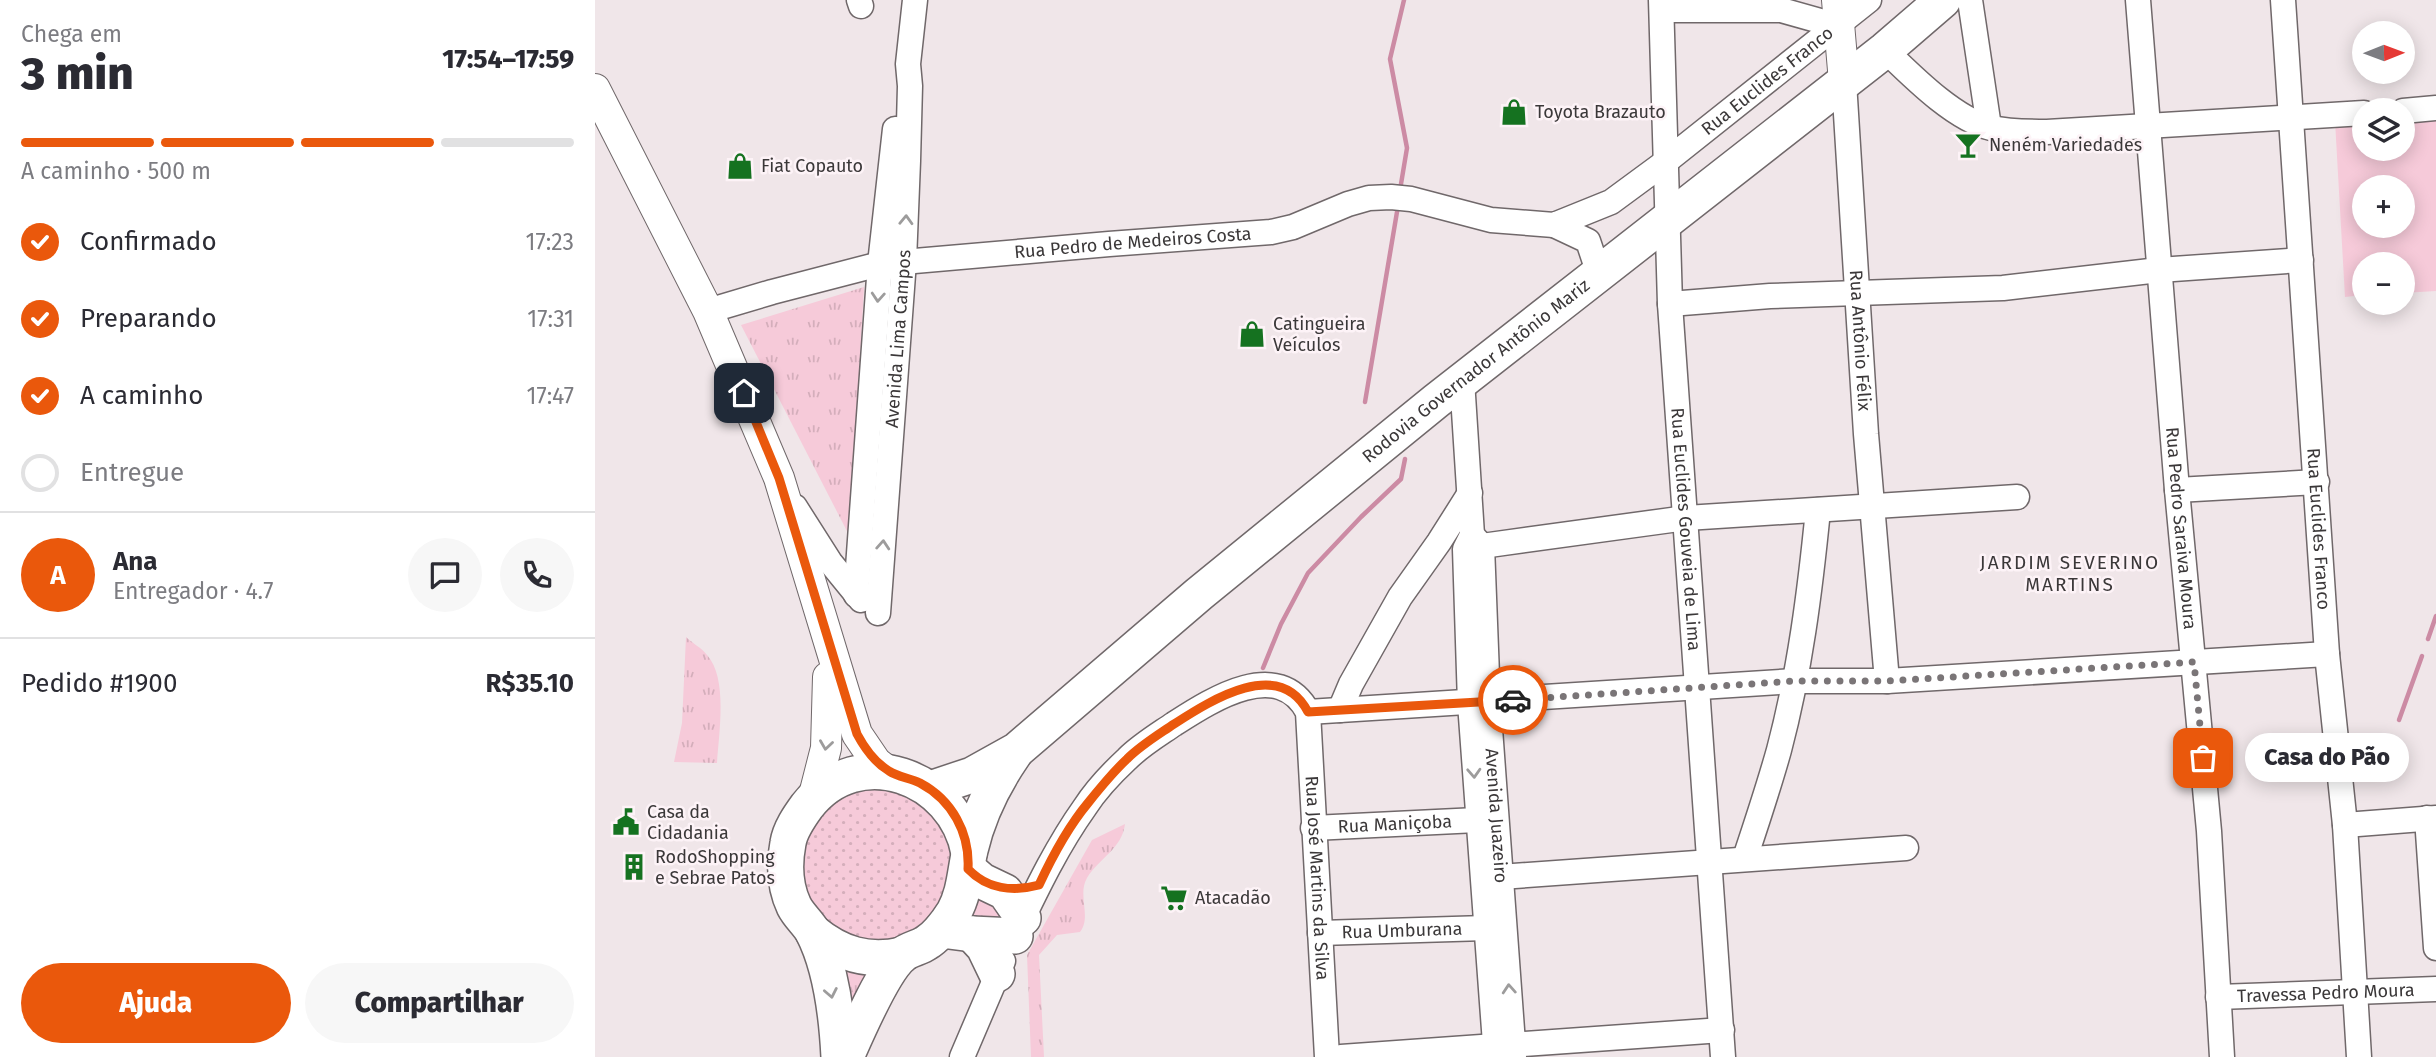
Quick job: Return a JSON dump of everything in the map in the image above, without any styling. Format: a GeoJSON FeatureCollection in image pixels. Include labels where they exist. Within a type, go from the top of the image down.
{"type":"FeatureCollection","features":[{"type":"Feature","properties":{"kind":"highway","name":"Rodovia Governador Antônio Mariz"},"geometry":{"type":"LineString","coordinates":[[930,789],[972,775],[1017,750],[1199,594],[1462,380],[1885,50],[1943,0]]}},
{"type":"Feature","properties":{"kind":"highway","name":"Rodovia Governador Antônio Mariz"},"geometry":{"type":"LineString","coordinates":[[846,1057],[880,986],[902,955],[957,932],[955,910],[976,869],[987,800],[1017,750]]}},
{"type":"Feature","properties":{"kind":"highway"},"geometry":{"type":"LineString","coordinates":[[839,1057],[837,1020],[828,976],[813,932],[794,906],[785,874],[788,841],[798,818],[813,799],[841,780],[874,772],[911,779],[930,789],[949,806],[967,840],[976,869],[1005,892],[1019,927],[957,932]]}},
{"type":"Feature","properties":{"kind":"highway"},"geometry":{"type":"LineString","coordinates":[[976,869],[1012,890],[1039,885]]}},
{"type":"Feature","properties":{"kind":"highway"},"geometry":{"type":"LineString","coordinates":[[813,932],[835,948],[857,956],[880,958],[902,955]]}},
{"type":"Feature","properties":{"kind":"highway"},"geometry":{"type":"LineString","coordinates":[[957,932],[984,947],[997,974]]}},
{"type":"Feature","properties":{"kind":"main road","name":"Rua Antônio Félix"},"geometry":{"type":"LineString","coordinates":[[1837,13],[1844,82]]}},
{"type":"Feature","properties":{"kind":"main road"},"geometry":{"type":"LineString","coordinates":[[595,89],[605,121],[708,311],[779,478],[857,734],[876,762],[891,774]]}},
{"type":"Feature","properties":{"kind":"main road"},"geometry":{"type":"LineString","coordinates":[[813,799],[824,757],[828,723],[829,687],[824,628]]}},
{"type":"Feature","properties":{"kind":"street","name":"Avenida Lima Campos"},"geometry":{"type":"LineString","coordinates":[[879,440],[856,595],[878,613],[879,440],[892,263],[899,83],[908,64],[915,0]]}},
{"type":"Feature","properties":{"kind":"street","name":"Rua Euclides Franco"},"geometry":{"type":"LineString","coordinates":[[1664,163],[1837,13],[1869,0]]}},
{"type":"Feature","properties":{"kind":"street"},"geometry":{"type":"LineString","coordinates":[[1970,0],[1989,127]]}},
{"type":"Feature","properties":{"kind":"street","name":"Rua Pedro Saraiva Moura"},"geometry":{"type":"LineString","coordinates":[[2138,0],[2177,490],[2209,831],[2222,1057]]}},
{"type":"Feature","properties":{"kind":"street","name":"Rua Euclides Franco"},"geometry":{"type":"LineString","coordinates":[[2283,0],[2327,654],[2345,825],[2359,1057]]}},
{"type":"Feature","properties":{"kind":"street"},"geometry":{"type":"LineString","coordinates":[[1661,5],[1837,13]]}},
{"type":"Feature","properties":{"kind":"street","name":"Rua Euclides Gouveia de Lima"},"geometry":{"type":"LineString","coordinates":[[1661,5],[1670,303],[1723,1057]]}},
{"type":"Feature","properties":{"kind":"street"},"geometry":{"type":"LineString","coordinates":[[1885,50],[1924,87],[1972,120],[1989,127],[2016,131],[2047,132],[2352,114]]}},
{"type":"Feature","properties":{"kind":"street","name":"Rua Antônio Félix"},"geometry":{"type":"LineString","coordinates":[[1844,82],[1872,508],[1887,681]]}},
{"type":"Feature","properties":{"kind":"street"},"geometry":{"type":"LineString","coordinates":[[2415,110],[2436,108]]}},
{"type":"Feature","properties":{"kind":"street","name":"Rua Pedro de Medeiros Costa"},"geometry":{"type":"LineString","coordinates":[[1554,225],[1611,202],[1664,163]]}},
{"type":"Feature","properties":{"kind":"street","name":"Rua Pedro de Medeiros Costa"},"geometry":{"type":"LineString","coordinates":[[708,311],[772,292],[892,263],[1109,243],[1271,233],[1369,198],[1401,198],[1481,218],[1554,225],[1588,241],[1599,274]]}},
{"type":"Feature","properties":{"kind":"street"},"geometry":{"type":"LineString","coordinates":[[1670,303],[1770,296],[2003,288],[2159,270],[2301,260]]}},
{"type":"Feature","properties":{"kind":"street","name":"Avenida Juazeiro"},"geometry":{"type":"LineString","coordinates":[[1462,380],[1470,493],[1477,541],[1477,820],[1486,928],[1504,1051]]}},
{"type":"Feature","properties":{"kind":"street"},"geometry":{"type":"LineString","coordinates":[[779,478],[807,527],[856,595]]}},
{"type":"Feature","properties":{"kind":"street"},"geometry":{"type":"LineString","coordinates":[[2177,490],[2317,482]]}},
{"type":"Feature","properties":{"kind":"street"},"geometry":{"type":"LineString","coordinates":[[1340,710],[1351,684],[1400,597],[1470,493]]}},
{"type":"Feature","properties":{"kind":"street"},"geometry":{"type":"LineString","coordinates":[[1477,541],[1686,518],[2017,497]]}},
{"type":"Feature","properties":{"kind":"street"},"geometry":{"type":"LineString","coordinates":[[1745,858],[1779,750],[1795,681],[1809,600],[1818,510]]}},
{"type":"Feature","properties":{"kind":"street"},"geometry":{"type":"LineString","coordinates":[[962,1057],[997,974],[1050,862],[1086,805],[1126,759],[1207,703],[1244,688],[1264,684],[1280,687],[1305,706],[1340,710],[1795,681],[1887,681],[2327,654]]}},
{"type":"Feature","properties":{"kind":"street","name":"Avenida Juazeiro"},"geometry":{"type":"LineString","coordinates":[[1479,702],[1500,877],[1504,1051]]}},
{"type":"Feature","properties":{"kind":"street","name":"Rua José Martins da Silva"},"geometry":{"type":"LineString","coordinates":[[1305,706],[1327,1057]]}},
{"type":"Feature","properties":{"kind":"street"},"geometry":{"type":"LineString","coordinates":[[2345,825],[2432,818],[2436,948]]}},
{"type":"Feature","properties":{"kind":"street","name":"Rua Maniçoba"},"geometry":{"type":"LineString","coordinates":[[1313,828],[1477,820]]}},
{"type":"Feature","properties":{"kind":"street"},"geometry":{"type":"LineString","coordinates":[[1500,877],[1906,848]]}},
{"type":"Feature","properties":{"kind":"street","name":"Rua Umburana"},"geometry":{"type":"LineString","coordinates":[[1319,933],[1486,928]]}},
{"type":"Feature","properties":{"kind":"street","name":"Travessa Pedro Moura"},"geometry":{"type":"LineString","coordinates":[[2218,997],[2436,989]]}},
{"type":"Feature","properties":{"kind":"street"},"geometry":{"type":"LineString","coordinates":[[1341,1057],[1504,1051],[1722,1030]]}},
{"type":"Feature","properties":{"kind":"green space"},"geometry":{"type":"Polygon","coordinates":[[[2436,114],[2436,291],[2415,292],[2415,252],[2352,252],[2352,296],[2345,297],[2335,121],[2352,120],[2352,161],[2415,161],[2415,115],[2436,114]]]}},
{"type":"Feature","properties":{"kind":"green space"},"geometry":{"type":"Polygon","coordinates":[[[864,287],[850,537],[741,325],[864,287]]]}},
{"type":"Feature","properties":{"kind":"green space"},"geometry":{"type":"Polygon","coordinates":[[[686,637],[707,655],[718,677],[721,706],[717,763],[674,762],[682,723],[686,637]]]}},
{"type":"Feature","properties":{"kind":"green space"},"geometry":{"type":"Polygon","coordinates":[[[879,781],[939,809],[960,872],[928,930],[864,947],[808,911],[796,845],[818,806],[879,781]]]}},
{"type":"Feature","properties":{"kind":"green space"},"geometry":{"type":"Polygon","coordinates":[[[1125,824],[1115,847],[1087,878],[1084,885],[1085,920],[1080,932],[1057,935],[1039,955],[1044,1057],[1031,1057],[1027,955],[1092,840],[1125,824]]]}},
{"type":"Feature","properties":{"kind":"green space"},"geometry":{"type":"Polygon","coordinates":[[[973,886],[1007,921],[973,923],[966,912],[973,886]]]}},
{"type":"Feature","properties":{"kind":"green space"},"geometry":{"type":"Polygon","coordinates":[[[882,967],[849,1025],[836,971],[882,967]]]}},
{"type":"Feature","properties":{"kind":"waterway"},"geometry":{"type":"LineString","coordinates":[[1400,190],[1407,148],[1390,59],[1404,0]]}},
{"type":"Feature","properties":{"kind":"waterway"},"geometry":{"type":"LineString","coordinates":[[1365,402],[1398,206]]}},
{"type":"Feature","properties":{"kind":"waterway"},"geometry":{"type":"LineString","coordinates":[[1263,668],[1281,624],[1308,573],[1401,479],[1405,459]]}},
{"type":"Feature","properties":{"kind":"waterway"},"geometry":{"type":"LineString","coordinates":[[2428,639],[2436,616]]}},
{"type":"Feature","properties":{"kind":"waterway"},"geometry":{"type":"LineString","coordinates":[[2399,720],[2422,656]]}},
{"type":"Feature","properties":{"kind":"way so far"},"geometry":{"type":"LineString","coordinates":[[1513,700],[1795,681],[1887,681],[2194,662],[2203,758]]}},
{"type":"Feature","properties":{"kind":"place","name":"Toyota Brazauto"},"geometry":{"type":"Point","coordinates":[1514,112]}},
{"type":"Feature","properties":{"kind":"place","name":"Neném Variedades"},"geometry":{"type":"Point","coordinates":[1968,145]}},
{"type":"Feature","properties":{"kind":"place","name":"Fiat Copauto"},"geometry":{"type":"Point","coordinates":[740,166]}},
{"type":"Feature","properties":{"kind":"place","name":"Catingueira Veículos"},"geometry":{"type":"Point","coordinates":[1252,334]}},
{"type":"Feature","properties":{"kind":"place","name":"Casa do Pão"},"geometry":{"type":"Point","coordinates":[2203,758]}},
{"type":"Feature","properties":{"kind":"place","name":"Casa da Cidadania"},"geometry":{"type":"Point","coordinates":[626,822]}},
{"type":"Feature","properties":{"kind":"place","name":"RodoShopping e Sebrae Patos"},"geometry":{"type":"Point","coordinates":[634,867]}},
{"type":"Feature","properties":{"kind":"place","name":"Atacadão"},"geometry":{"type":"Point","coordinates":[1174,898]}},
{"type":"Feature","properties":{"kind":"district","name":"JARDIM SEVERINO MARTINS"},"geometry":{"type":"Point","coordinates":[2070,573]}},
{"type":"Feature","properties":{"kind":"route"},"geometry":{"type":"LineString","coordinates":[[744,393],[779,478],[857,734],[876,762],[891,774],[902,775],[921,783],[949,806],[967,840],[968,869],[982,881],[1012,890],[1039,885],[1050,862],[1086,805],[1126,759],[1190,713],[1227,693],[1264,684],[1280,687],[1302,700],[1308,712],[1513,700]]}}]}
